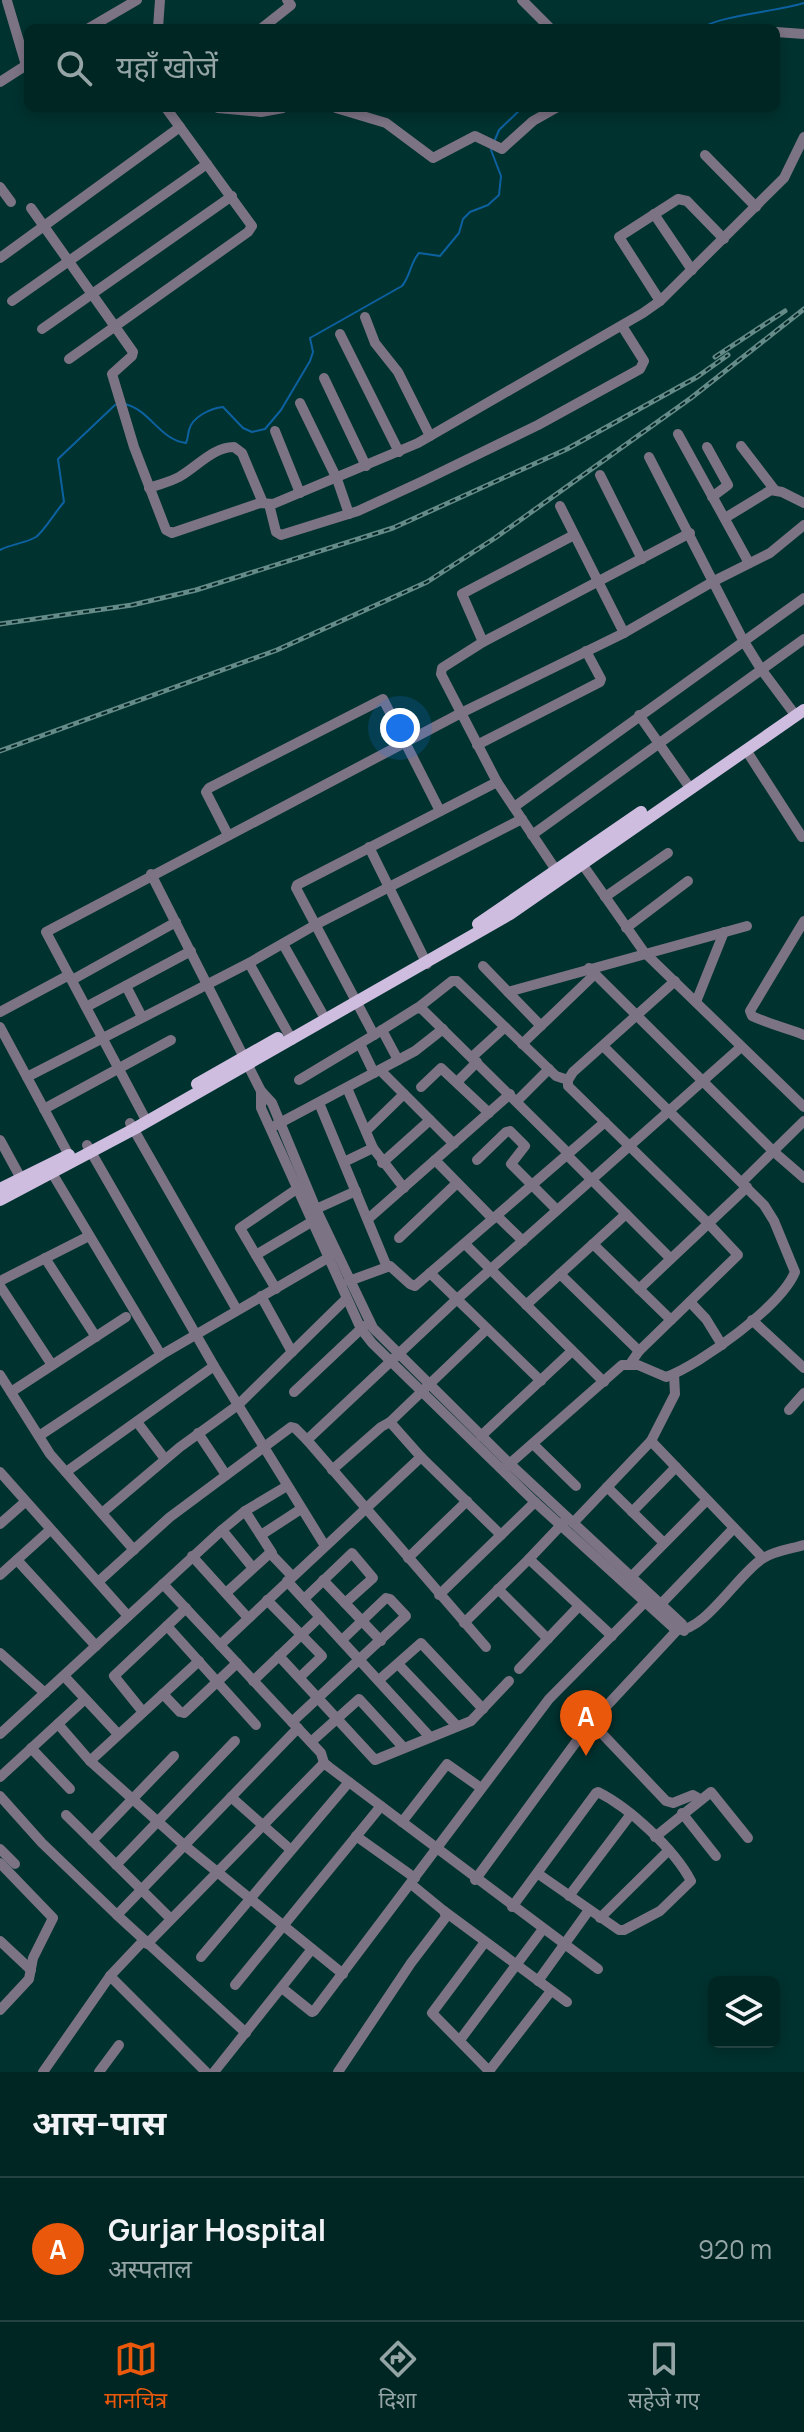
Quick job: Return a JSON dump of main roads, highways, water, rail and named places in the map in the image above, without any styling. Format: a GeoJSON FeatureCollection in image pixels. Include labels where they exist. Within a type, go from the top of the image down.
{"type":"FeatureCollection","features":[{"type":"Feature","properties":{"kind":"main road"},"geometry":{"type":"LineString","coordinates":[[688,785],[746,750],[797,712],[804,700]]}},
{"type":"Feature","properties":{"kind":"main road"},"geometry":{"type":"LineString","coordinates":[[0,1200],[24,1183],[132,1126],[510,914],[559,874],[797,712]]}},
{"type":"Feature","properties":{"kind":"main road"},"geometry":{"type":"LineString","coordinates":[[290,1036],[322,1013],[356,999]]}},
{"type":"Feature","properties":{"kind":"main road"},"geometry":{"type":"LineString","coordinates":[[0,1189],[52,1173],[71,1158]]}},
{"type":"Feature","properties":{"kind":"waterway"},"geometry":{"type":"LineString","coordinates":[[710,24],[804,3]]}},
{"type":"Feature","properties":{"kind":"waterway"},"geometry":{"type":"LineString","coordinates":[[494,142],[499,130],[518,112]]}},
{"type":"Feature","properties":{"kind":"waterway"},"geometry":{"type":"LineString","coordinates":[[125,404],[141,412],[169,436],[186,443],[194,421],[208,411],[223,407],[243,428],[252,432],[265,429],[281,410],[310,361],[313,352],[310,338],[402,286],[419,253],[440,256],[459,233],[463,219],[499,195],[501,176],[491,150]]}},
{"type":"Feature","properties":{"kind":"waterway"},"geometry":{"type":"LineString","coordinates":[[0,550],[32,539],[43,530],[64,502],[58,459],[115,405]]}},
{"type":"Feature","properties":{"kind":"railway"},"geometry":{"type":"LineString","coordinates":[[0,751],[277,650],[427,582],[495,538],[691,398],[804,309]]}},
{"type":"Feature","properties":{"kind":"railway"},"geometry":{"type":"LineString","coordinates":[[715,357],[785,311]]}},
{"type":"Feature","properties":{"kind":"railway"},"geometry":{"type":"LineString","coordinates":[[0,624],[132,605],[196,590],[393,528],[567,449],[697,377],[728,355]]}},
{"type":"Feature","properties":{"kind":"place","name":"Gurjar Hospital"},"geometry":{"type":"Point","coordinates":[586,1756]}}]}
